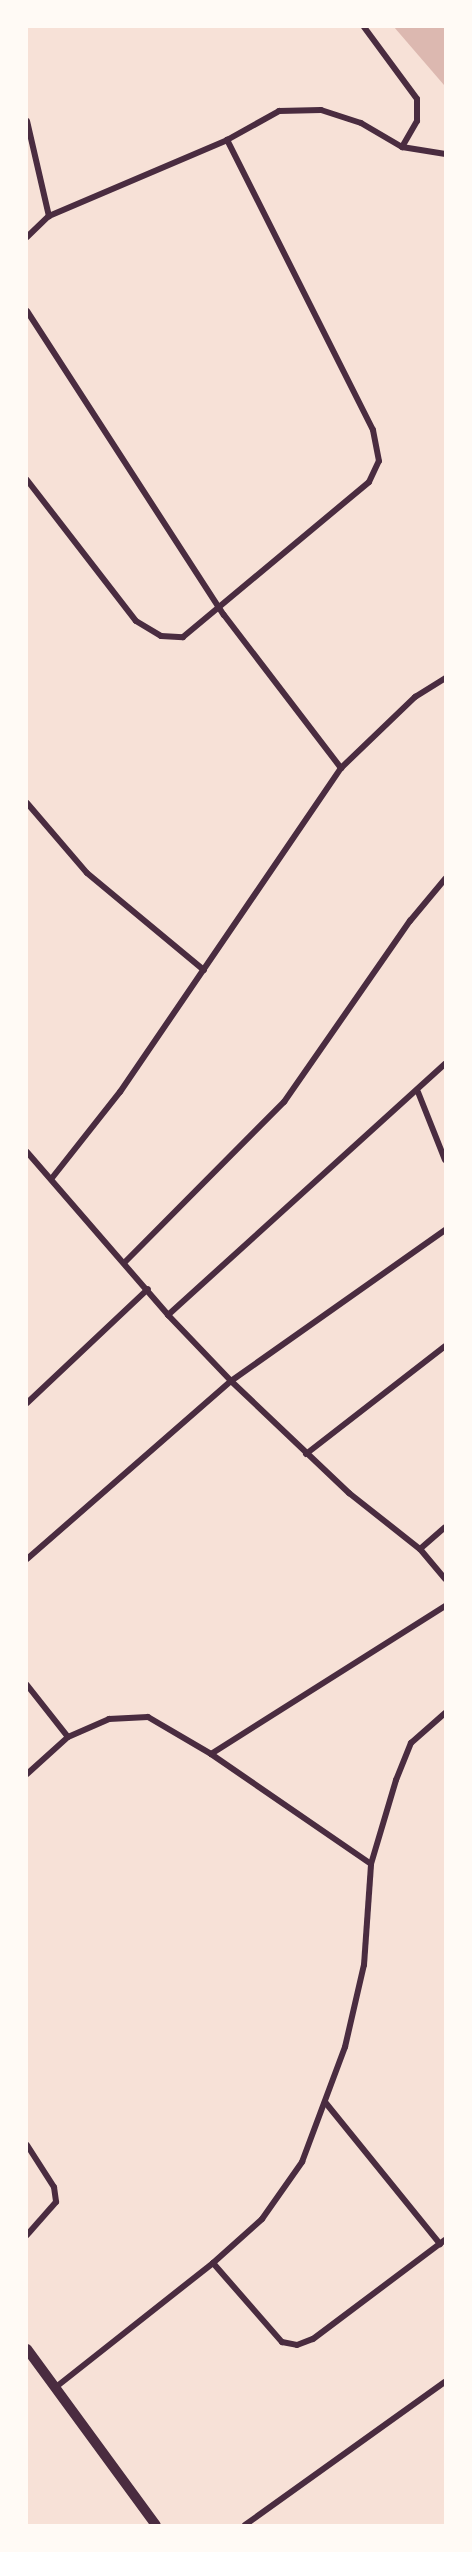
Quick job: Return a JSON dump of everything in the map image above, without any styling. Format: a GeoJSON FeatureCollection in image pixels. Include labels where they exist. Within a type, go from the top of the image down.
{"type":"FeatureCollection","features":[{"type":"Feature","properties":{"kind":"street"},"geometry":{"type":"LineString","coordinates":[[364,27],[417,99],[417,121],[402,147]]}},
{"type":"Feature","properties":{"kind":"street"},"geometry":{"type":"LineString","coordinates":[[27,237],[49,216],[227,140],[279,111],[321,110],[361,123],[402,147],[445,154]]}},
{"type":"Feature","properties":{"kind":"street"},"geometry":{"type":"LineString","coordinates":[[27,122],[49,216]]}},
{"type":"Feature","properties":{"kind":"street"},"geometry":{"type":"LineString","coordinates":[[27,480],[136,621],[161,636],[183,638],[369,482],[379,460],[373,430],[227,140]]}},
{"type":"Feature","properties":{"kind":"street"},"geometry":{"type":"LineString","coordinates":[[27,310],[220,608],[341,768]]}},
{"type":"Feature","properties":{"kind":"street"},"geometry":{"type":"LineString","coordinates":[[52,1178],[120,1092],[341,768],[415,697],[445,678]]}},
{"type":"Feature","properties":{"kind":"street"},"geometry":{"type":"LineString","coordinates":[[27,802],[87,873],[204,970]]}},
{"type":"Feature","properties":{"kind":"street"},"geometry":{"type":"LineString","coordinates":[[125,1262],[284,1102],[410,921],[445,879]]}},
{"type":"Feature","properties":{"kind":"street"},"geometry":{"type":"LineString","coordinates":[[168,1315],[418,1092],[445,1064]]}},
{"type":"Feature","properties":{"kind":"street"},"geometry":{"type":"LineString","coordinates":[[418,1092],[445,1160]]}},
{"type":"Feature","properties":{"kind":"street"},"geometry":{"type":"LineString","coordinates":[[27,1152],[125,1262],[168,1315],[231,1381],[306,1454],[420,1549],[445,1579]]}},
{"type":"Feature","properties":{"kind":"street"},"geometry":{"type":"LineString","coordinates":[[27,1559],[231,1381],[445,1230]]}},
{"type":"Feature","properties":{"kind":"street"},"geometry":{"type":"LineString","coordinates":[[27,1403],[148,1289]]}},
{"type":"Feature","properties":{"kind":"street"},"geometry":{"type":"LineString","coordinates":[[306,1454],[445,1346]]}},
{"type":"Feature","properties":{"kind":"street"},"geometry":{"type":"LineString","coordinates":[[420,1549],[445,1527]]}},
{"type":"Feature","properties":{"kind":"street"},"geometry":{"type":"LineString","coordinates":[[211,1754],[445,1606]]}},
{"type":"Feature","properties":{"kind":"street"},"geometry":{"type":"LineString","coordinates":[[27,1685],[68,1737]]}},
{"type":"Feature","properties":{"kind":"street"},"geometry":{"type":"LineString","coordinates":[[56,2387],[213,2263],[262,2219],[302,2162],[345,2047],[364,1965],[371,1864],[411,1743],[445,1713]]}},
{"type":"Feature","properties":{"kind":"street"},"geometry":{"type":"LineString","coordinates":[[27,1774],[68,1737],[109,1719],[148,1717],[211,1754],[371,1864]]}},
{"type":"Feature","properties":{"kind":"street"},"geometry":{"type":"LineString","coordinates":[[213,2263],[282,2342],[297,2345],[313,2339],[442,2242],[325,2102]]}},
{"type":"Feature","properties":{"kind":"street"},"geometry":{"type":"LineString","coordinates":[[27,2145],[54,2187],[56,2202],[27,2235]]}},
{"type":"Feature","properties":{"kind":"street"},"geometry":{"type":"LineString","coordinates":[[27,2349],[156,2525]]}},
{"type":"Feature","properties":{"kind":"street"},"geometry":{"type":"LineString","coordinates":[[245,2525],[445,2382]]}},
{"type":"Feature","properties":{"kind":"shaded area"},"geometry":{"type":"Polygon","coordinates":[[[394,27],[445,27],[444,85],[394,27]]]}}]}
